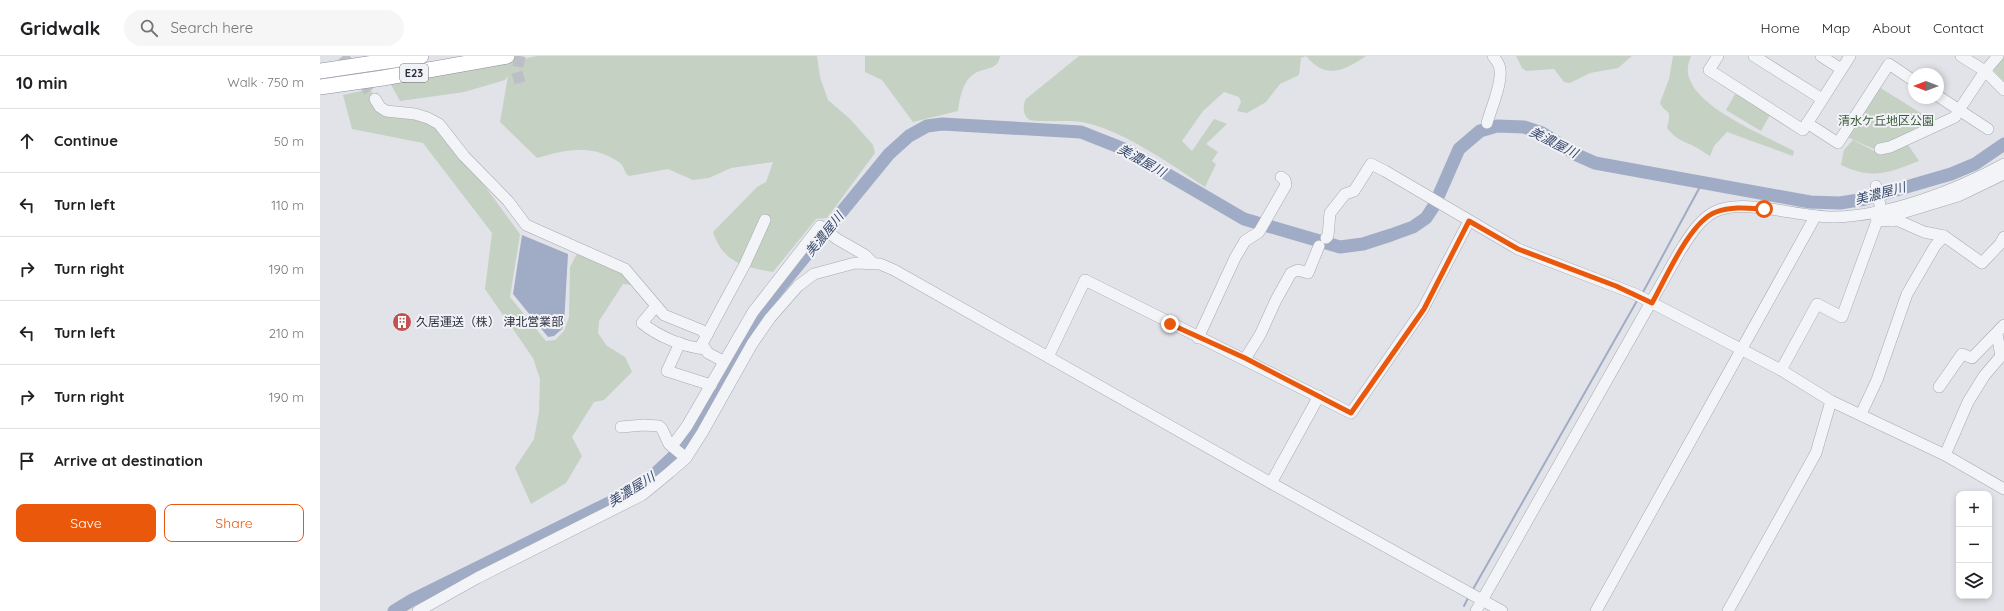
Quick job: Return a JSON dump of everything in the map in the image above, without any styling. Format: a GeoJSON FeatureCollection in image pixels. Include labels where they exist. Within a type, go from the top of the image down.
{"type":"FeatureCollection","features":[{"type":"Feature","properties":{"kind":"highway","name":"E23"},"geometry":{"type":"LineString","coordinates":[[320,71],[421,56]]}},
{"type":"Feature","properties":{"kind":"highway","name":"E23"},"geometry":{"type":"LineString","coordinates":[[320,87],[383,78],[507,56]]}},
{"type":"Feature","properties":{"kind":"street"},"geometry":{"type":"LineString","coordinates":[[1487,123],[1494,104],[1500,73],[1499,64],[1493,56]]}},
{"type":"Feature","properties":{"kind":"street"},"geometry":{"type":"LineString","coordinates":[[1718,56],[1709,70],[1803,130],[1850,56]]}},
{"type":"Feature","properties":{"kind":"street"},"geometry":{"type":"LineString","coordinates":[[1754,56],[1822,99]]}},
{"type":"Feature","properties":{"kind":"street"},"geometry":{"type":"LineString","coordinates":[[1821,56],[1841,69]]}},
{"type":"Feature","properties":{"kind":"street"},"geometry":{"type":"LineString","coordinates":[[1961,56],[1985,71],[2004,90]]}},
{"type":"Feature","properties":{"kind":"street"},"geometry":{"type":"LineString","coordinates":[[1880,149],[1890,147],[1956,118],[1985,71],[1998,56]]}},
{"type":"Feature","properties":{"kind":"street"},"geometry":{"type":"LineString","coordinates":[[1807,123],[1838,143],[1892,60],[1908,75]]}},
{"type":"Feature","properties":{"kind":"street"},"geometry":{"type":"LineString","coordinates":[[375,99],[380,107],[386,111],[415,114],[428,118],[439,124],[464,156],[508,201],[526,225],[625,269],[664,315],[701,330],[707,335]]}},
{"type":"Feature","properties":{"kind":"street"},"geometry":{"type":"LineString","coordinates":[[1944,100],[1988,129]]}},
{"type":"Feature","properties":{"kind":"street"},"geometry":{"type":"LineString","coordinates":[[1245,358],[1260,335],[1276,300],[1291,273],[1298,270],[1308,273],[1323,242],[1328,236],[1330,213],[1346,194],[1354,192],[1371,164],[1518,249],[1616,286],[1652,303],[1781,370],[1831,401],[1945,455],[2004,489]]}},
{"type":"Feature","properties":{"kind":"street"},"geometry":{"type":"LineString","coordinates":[[1476,611],[1694,230],[1714,212],[1742,207],[1815,217],[1849,216],[1878,212],[1962,186],[2004,164]]}},
{"type":"Feature","properties":{"kind":"street"},"geometry":{"type":"LineString","coordinates":[[1892,221],[1892,216],[1958,196],[2004,174]]}},
{"type":"Feature","properties":{"kind":"street"},"geometry":{"type":"LineString","coordinates":[[1198,338],[1235,258],[1245,241],[1259,232],[1266,222],[1286,185],[1286,180],[1281,176]]}},
{"type":"Feature","properties":{"kind":"street"},"geometry":{"type":"LineString","coordinates":[[1781,370],[1817,304],[1842,317],[1878,212],[1876,186]]}},
{"type":"Feature","properties":{"kind":"street"},"geometry":{"type":"LineString","coordinates":[[1878,212],[1892,221],[1897,220],[1924,232],[1944,236],[1982,263],[2003,243]]}},
{"type":"Feature","properties":{"kind":"street"},"geometry":{"type":"LineString","coordinates":[[1596,611],[1815,217]]}},
{"type":"Feature","properties":{"kind":"street"},"geometry":{"type":"LineString","coordinates":[[723,361],[708,353],[702,344],[745,264],[765,220]]}},
{"type":"Feature","properties":{"kind":"street"},"geometry":{"type":"LineString","coordinates":[[1048,357],[1085,280],[1198,338],[1245,358],[1351,413],[1424,309],[1469,221]]}},
{"type":"Feature","properties":{"kind":"street"},"geometry":{"type":"LineString","coordinates":[[672,447],[687,426],[723,361],[753,312],[820,226],[865,255],[873,263]]}},
{"type":"Feature","properties":{"kind":"street"},"geometry":{"type":"LineString","coordinates":[[1861,414],[1877,380],[1907,294],[1935,246],[1944,236]]}},
{"type":"Feature","properties":{"kind":"street"},"geometry":{"type":"LineString","coordinates":[[419,611],[477,578],[642,495],[684,457],[702,433],[752,344],[770,318],[798,286],[814,274],[838,267],[873,263],[894,270],[1271,483],[1502,611]]}},
{"type":"Feature","properties":{"kind":"street"},"geometry":{"type":"LineString","coordinates":[[656,306],[642,323],[651,331],[680,343],[705,349]]}},
{"type":"Feature","properties":{"kind":"street"},"geometry":{"type":"LineString","coordinates":[[1940,387],[1962,354],[1972,358],[1991,337],[1997,334],[2004,325]]}},
{"type":"Feature","properties":{"kind":"street"},"geometry":{"type":"LineString","coordinates":[[1945,455],[1968,402],[1984,376],[2002,356],[1997,334]]}},
{"type":"Feature","properties":{"kind":"street"},"geometry":{"type":"LineString","coordinates":[[680,343],[667,371],[711,385]]}},
{"type":"Feature","properties":{"kind":"street"},"geometry":{"type":"LineString","coordinates":[[1271,483],[1319,396]]}},
{"type":"Feature","properties":{"kind":"street"},"geometry":{"type":"LineString","coordinates":[[1728,611],[1816,453],[1831,401]]}},
{"type":"Feature","properties":{"kind":"street"},"geometry":{"type":"LineString","coordinates":[[621,427],[644,425],[659,426],[672,447],[684,457]]}},
{"type":"Feature","properties":{"kind":"green space"},"geometry":{"type":"Polygon","coordinates":[[[537,56],[817,56],[820,77],[828,100],[850,119],[873,145],[875,153],[827,218],[816,219],[773,272],[753,268],[736,262],[723,251],[713,232],[757,187],[766,182],[773,162],[731,168],[709,178],[693,180],[668,169],[629,176],[619,162],[601,153],[592,151],[565,151],[537,158],[500,122],[508,76],[505,80],[464,92],[400,101],[389,81],[506,63],[537,56]]]}},
{"type":"Feature","properties":{"kind":"green space"},"geometry":{"type":"Polygon","coordinates":[[[865,56],[1000,56],[999,61],[994,66],[978,72],[970,77],[962,91],[958,111],[913,122],[882,80],[865,72],[865,56]]]}},
{"type":"Feature","properties":{"kind":"green space"},"geometry":{"type":"Polygon","coordinates":[[[1079,56],[1306,56],[1301,58],[1299,75],[1280,84],[1266,102],[1247,113],[1237,111],[1241,102],[1239,97],[1224,92],[1203,111],[1182,141],[1192,151],[1214,119],[1227,124],[1206,144],[1218,152],[1212,161],[1216,164],[1205,187],[1146,149],[1113,132],[1082,122],[1033,121],[1026,116],[1024,105],[1026,99],[1079,56]]]}},
{"type":"Feature","properties":{"kind":"green space"},"geometry":{"type":"Polygon","coordinates":[[[1306,56],[1366,56],[1343,69],[1328,71],[1313,64],[1306,56]]]}},
{"type":"Feature","properties":{"kind":"green space"},"geometry":{"type":"Polygon","coordinates":[[[1516,56],[1632,56],[1618,68],[1590,73],[1570,83],[1564,82],[1554,69],[1526,71],[1522,68],[1516,56]]]}},
{"type":"Feature","properties":{"kind":"green space"},"geometry":{"type":"Polygon","coordinates":[[[1673,56],[1691,56],[1688,68],[1690,80],[1696,91],[1707,102],[1720,112],[1794,151],[1793,156],[1727,132],[1714,146],[1710,156],[1694,146],[1682,141],[1671,133],[1667,128],[1669,114],[1660,103],[1669,79],[1673,56]]]}},
{"type":"Feature","properties":{"kind":"green space"},"geometry":{"type":"Polygon","coordinates":[[[2002,56],[2004,56],[2004,81],[1994,71],[1995,64],[2002,56]]]}},
{"type":"Feature","properties":{"kind":"green space","name":"清水ケ丘地区公園"},"geometry":{"type":"Polygon","coordinates":[[[1879,87],[1935,122],[1924,127],[1915,128],[1905,138],[1876,150],[1847,137],[1879,87]]]}},
{"type":"Feature","properties":{"kind":"green space"},"geometry":{"type":"Polygon","coordinates":[[[370,89],[382,109],[440,125],[520,234],[510,297],[546,341],[555,340],[564,331],[569,317],[570,267],[580,248],[621,265],[632,285],[623,284],[599,321],[598,333],[607,346],[625,357],[632,372],[604,400],[594,402],[572,437],[582,456],[566,483],[531,504],[515,468],[534,439],[539,412],[540,379],[533,358],[485,289],[492,233],[423,143],[352,129],[343,95],[370,89]]]}},
{"type":"Feature","properties":{"kind":"green space"},"geometry":{"type":"Polygon","coordinates":[[[1737,91],[1771,113],[1761,131],[1726,110],[1737,91]]]}},
{"type":"Feature","properties":{"kind":"green space"},"geometry":{"type":"Polygon","coordinates":[[[1853,140],[1876,152],[1906,142],[1919,161],[1898,169],[1880,173],[1852,170],[1841,165],[1844,150],[1853,140]]]}},
{"type":"Feature","properties":{"kind":"water"},"geometry":{"type":"Polygon","coordinates":[[[522,235],[568,254],[564,324],[562,329],[554,336],[548,337],[513,294],[522,235]]]}},
{"type":"Feature","properties":{"kind":"waterway","name":"美濃屋川"},"geometry":{"type":"LineString","coordinates":[[394,611],[412,600],[621,497],[656,473],[675,455],[701,418],[758,314],[889,154],[909,136],[927,126],[942,124],[1081,132],[1124,149],[1244,219],[1340,247],[1363,244],[1391,235],[1413,227],[1426,218],[1434,206],[1459,149],[1480,131],[1497,126],[1524,127],[1542,133],[1577,155],[1595,163],[1810,202],[1840,203],[1865,199],[1951,174],[1975,164],[2004,144]]}},
{"type":"Feature","properties":{"kind":"waterway"},"geometry":{"type":"LineString","coordinates":[[1642,294],[1702,183]]}},
{"type":"Feature","properties":{"kind":"waterway"},"geometry":{"type":"LineString","coordinates":[[1472,591],[1638,299]]}},
{"type":"Feature","properties":{"kind":"waterway"},"geometry":{"type":"LineString","coordinates":[[1464,606],[1469,596]]}},
{"type":"Feature","properties":{"kind":"tunnel"},"geometry":{"type":"LineString","coordinates":[[343,56],[375,99]]}},
{"type":"Feature","properties":{"kind":"tunnel"},"geometry":{"type":"LineString","coordinates":[[520,56],[517,72],[521,87]]}},
{"type":"Feature","properties":{"kind":"place","name":"久居運送（株） 津北営業部"},"geometry":{"type":"Point","coordinates":[402,322]}},
{"type":"Feature","properties":{"kind":"route"},"geometry":{"type":"LineString","coordinates":[[1170,324],[1245,358],[1351,413],[1424,309],[1469,221],[1518,249],[1577,270],[1635,294],[1652,303],[1680,251],[1694,230],[1714,212],[1742,207],[1764,209]]}}]}
